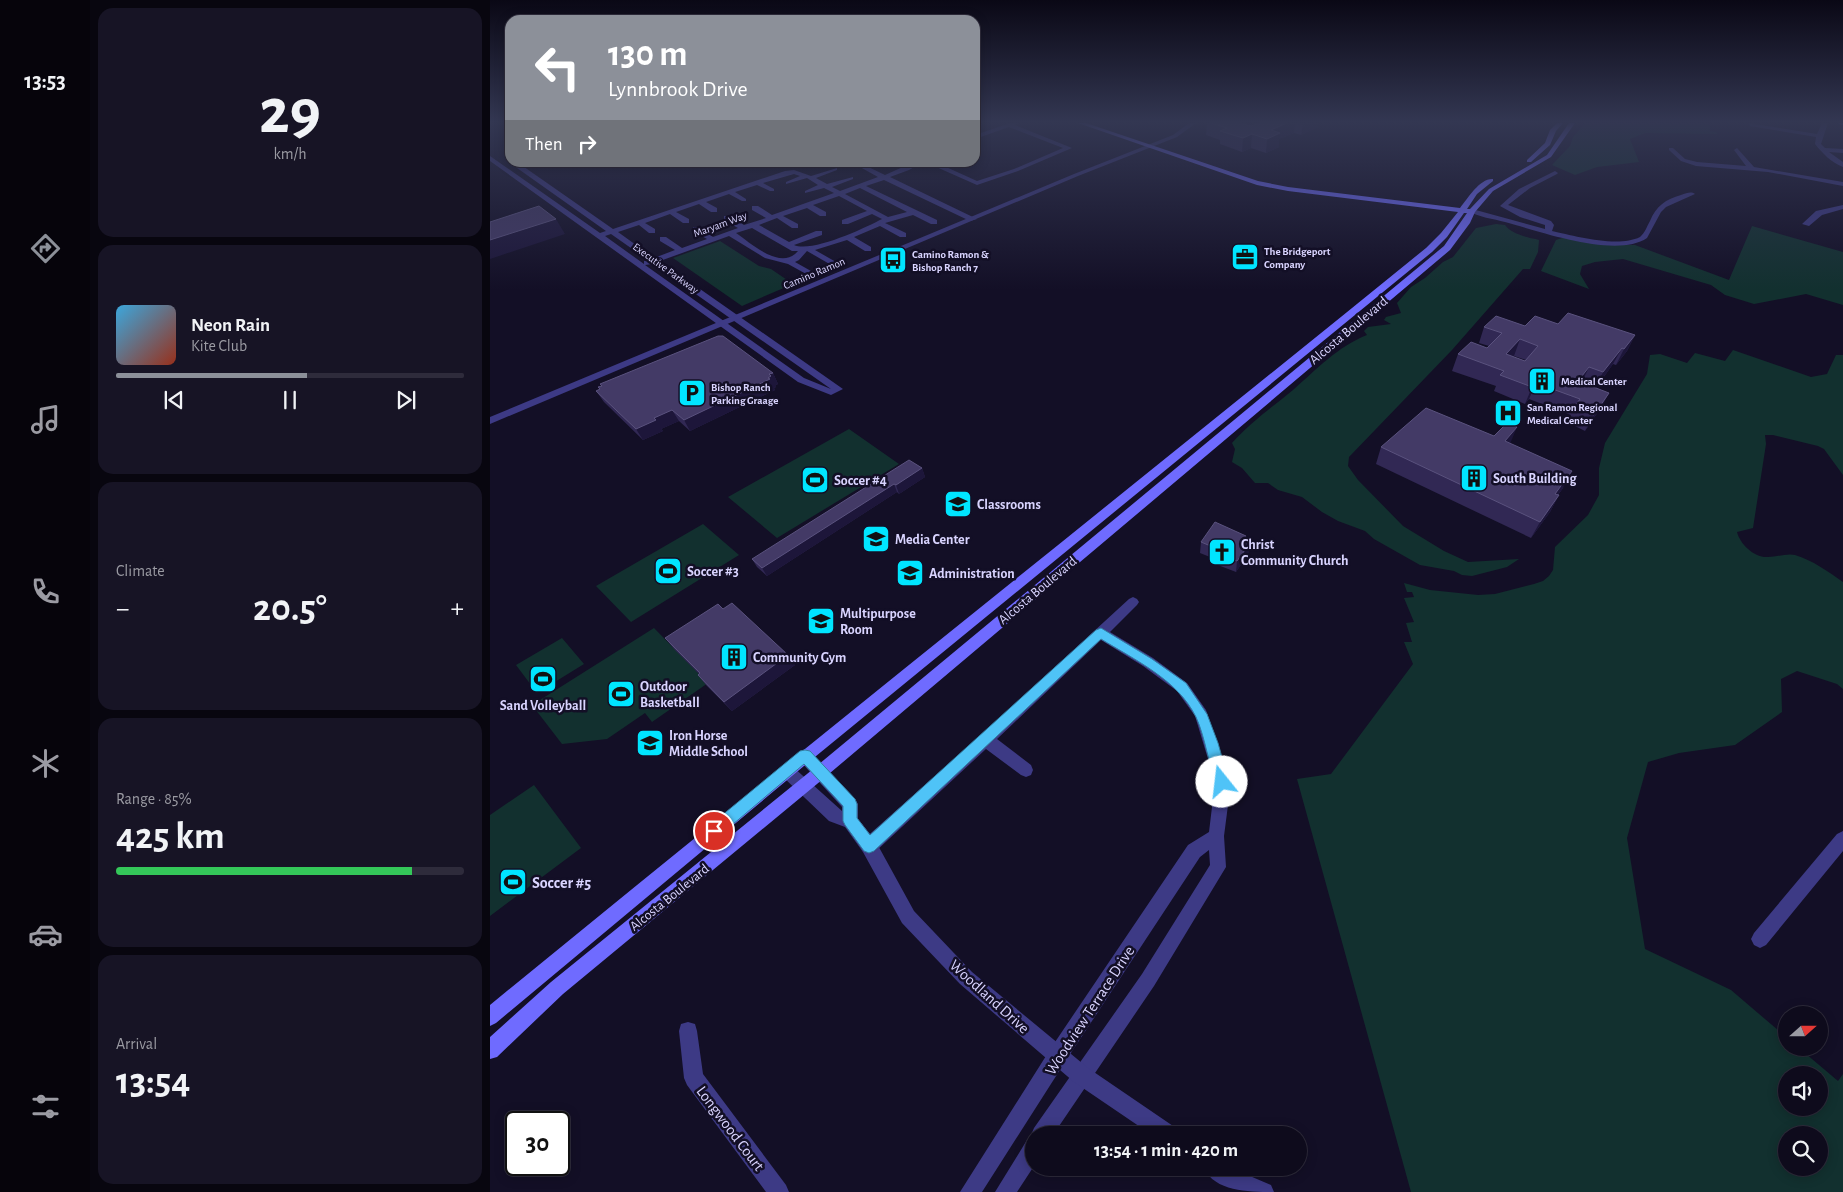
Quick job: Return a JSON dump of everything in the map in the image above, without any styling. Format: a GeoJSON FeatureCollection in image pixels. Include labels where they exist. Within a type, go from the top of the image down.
{"type":"FeatureCollection","features":[{"type":"Feature","properties":{"kind":"main road"},"geometry":{"type":"LineString","coordinates":[[1242,179],[1278,187],[1462,209],[1472,212]]}},
{"type":"Feature","properties":{"kind":"main road","name":"Alcosta Boulevard"},"geometry":{"type":"LineString","coordinates":[[490,1017],[805,756],[979,617],[1429,250],[1454,223],[1475,193],[1495,179]]}},
{"type":"Feature","properties":{"kind":"main road","name":"Alcosta Boulevard"},"geometry":{"type":"LineString","coordinates":[[490,1050],[557,988],[821,772],[1447,248],[1463,229],[1472,212],[1491,190],[1510,179]]}},
{"type":"Feature","properties":{"kind":"main road"},"geometry":{"type":"LineString","coordinates":[[1422,204],[1442,213],[1454,223]]}},
{"type":"Feature","properties":{"kind":"street","name":"Executive Parkway"},"geometry":{"type":"LineString","coordinates":[[519,179],[801,380],[835,390],[535,179]]}},
{"type":"Feature","properties":{"kind":"street"},"geometry":{"type":"LineString","coordinates":[[599,236],[771,179]]}},
{"type":"Feature","properties":{"kind":"street"},"geometry":{"type":"LineString","coordinates":[[788,183],[803,179]]}},
{"type":"Feature","properties":{"kind":"street"},"geometry":{"type":"LineString","coordinates":[[812,179],[874,211],[883,221],[903,235]]}},
{"type":"Feature","properties":{"kind":"street"},"geometry":{"type":"LineString","coordinates":[[807,192],[849,179]]}},
{"type":"Feature","properties":{"kind":"street","name":"Maryam Way"},"geometry":{"type":"LineString","coordinates":[[640,266],[880,179]]}},
{"type":"Feature","properties":{"kind":"street"},"geometry":{"type":"LineString","coordinates":[[888,179],[973,219]]}},
{"type":"Feature","properties":{"kind":"street"},"geometry":{"type":"LineString","coordinates":[[967,179],[977,183],[990,179]]}},
{"type":"Feature","properties":{"kind":"street","name":"Camino Ramon"},"geometry":{"type":"LineString","coordinates":[[490,420],[1069,179]]}},
{"type":"Feature","properties":{"kind":"street"},"geometry":{"type":"LineString","coordinates":[[1543,179],[1514,195],[1504,206],[1514,212],[1548,223],[1550,225],[1548,232]]}},
{"type":"Feature","properties":{"kind":"street"},"geometry":{"type":"LineString","coordinates":[[1789,179],[1843,184]]}},
{"type":"Feature","properties":{"kind":"street"},"geometry":{"type":"LineString","coordinates":[[758,183],[772,190]]}},
{"type":"Feature","properties":{"kind":"street"},"geometry":{"type":"LineString","coordinates":[[860,186],[934,222]]}},
{"type":"Feature","properties":{"kind":"street"},"geometry":{"type":"LineString","coordinates":[[730,192],[744,200]]}},
{"type":"Feature","properties":{"kind":"street"},"geometry":{"type":"LineString","coordinates":[[1472,212],[1548,232],[1604,243],[1636,241],[1648,235],[1652,220],[1663,206],[1692,194]]}},
{"type":"Feature","properties":{"kind":"street"},"geometry":{"type":"LineString","coordinates":[[792,201],[823,214]]}},
{"type":"Feature","properties":{"kind":"street"},"geometry":{"type":"LineString","coordinates":[[700,202],[714,210]]}},
{"type":"Feature","properties":{"kind":"street"},"geometry":{"type":"LineString","coordinates":[[1806,224],[1819,213],[1843,207]]}},
{"type":"Feature","properties":{"kind":"street"},"geometry":{"type":"LineString","coordinates":[[755,208],[795,226]]}},
{"type":"Feature","properties":{"kind":"street"},"geometry":{"type":"LineString","coordinates":[[845,222],[874,211]]}},
{"type":"Feature","properties":{"kind":"street"},"geometry":{"type":"LineString","coordinates":[[671,212],[686,221]]}},
{"type":"Feature","properties":{"kind":"street"},"geometry":{"type":"LineString","coordinates":[[789,261],[806,250],[883,221],[913,212]]}},
{"type":"Feature","properties":{"kind":"street"},"geometry":{"type":"LineString","coordinates":[[727,218],[744,228]]}},
{"type":"Feature","properties":{"kind":"street"},"geometry":{"type":"LineString","coordinates":[[639,222],[652,231]]}},
{"type":"Feature","properties":{"kind":"street"},"geometry":{"type":"LineString","coordinates":[[753,224],[796,249],[806,250],[834,264]]}},
{"type":"Feature","properties":{"kind":"street"},"geometry":{"type":"LineString","coordinates":[[696,229],[712,239]]}},
{"type":"Feature","properties":{"kind":"street"},"geometry":{"type":"LineString","coordinates":[[730,233],[773,260],[789,261],[808,273]]}},
{"type":"Feature","properties":{"kind":"street"},"geometry":{"type":"LineString","coordinates":[[788,245],[819,233]]}},
{"type":"Feature","properties":{"kind":"street"},"geometry":{"type":"LineString","coordinates":[[846,236],[868,249]]}},
{"type":"Feature","properties":{"kind":"street"},"geometry":{"type":"LineString","coordinates":[[606,241],[618,237]]}},
{"type":"Feature","properties":{"kind":"street"},"geometry":{"type":"LineString","coordinates":[[663,239],[681,251]]}},
{"type":"Feature","properties":{"kind":"street"},"geometry":{"type":"LineString","coordinates":[[869,846],[986,740],[1133,602]]}},
{"type":"Feature","properties":{"kind":"street","name":"Woodview Terrace Drive"},"geometry":{"type":"LineString","coordinates":[[1048,1126],[1081,1075],[1148,980],[1218,867],[1216,836],[1222,782],[1212,743],[1201,714],[1182,687],[1148,662],[1101,633]]}},
{"type":"Feature","properties":{"kind":"street"},"geometry":{"type":"LineString","coordinates":[[986,740],[1026,770]]}},
{"type":"Feature","properties":{"kind":"street","name":"Woodland Drive"},"geometry":{"type":"LineString","coordinates":[[805,756],[850,804],[850,821]]}},
{"type":"Feature","properties":{"kind":"street","name":"Woodland Drive"},"geometry":{"type":"LineString","coordinates":[[787,771],[835,816],[850,821],[869,846],[908,917],[966,978],[1081,1075],[1156,1126]]}},
{"type":"Feature","properties":{"kind":"street","name":"Woodview Terrace Drive"},"geometry":{"type":"LineString","coordinates":[[970,1192],[1058,1055],[1194,851],[1216,836]]}},
{"type":"Feature","properties":{"kind":"street"},"geometry":{"type":"LineString","coordinates":[[1760,939],[1843,839]]}},
{"type":"Feature","properties":{"kind":"street","name":"Longwood Court"},"geometry":{"type":"LineString","coordinates":[[688,1031],[694,1078],[779,1192]]}},
{"type":"Feature","properties":{"kind":"street"},"geometry":{"type":"LineString","coordinates":[[1005,1192],[1025,1161]]}},
{"type":"Feature","properties":{"kind":"street"},"geometry":{"type":"LineString","coordinates":[[1226,1176],[1264,1192]]}},
{"type":"Feature","properties":{"kind":"green space"},"geometry":{"type":"Polygon","coordinates":[[[1496,224],[1505,225],[1518,234],[1539,240],[1538,252],[1530,269],[1523,269],[1452,350],[1349,457],[1348,466],[1358,480],[1403,526],[1444,551],[1468,562],[1519,559],[1507,567],[1472,576],[1420,565],[1374,539],[1365,531],[1338,521],[1322,512],[1302,497],[1278,490],[1268,483],[1255,483],[1242,468],[1232,462],[1235,449],[1232,443],[1246,428],[1337,352],[1367,335],[1364,331],[1368,327],[1391,324],[1384,320],[1386,317],[1401,313],[1397,303],[1411,287],[1425,278],[1443,262],[1453,257],[1476,228],[1496,224]]]}},
{"type":"Feature","properties":{"kind":"green space"},"geometry":{"type":"Polygon","coordinates":[[[1752,226],[1843,252],[1843,305],[1806,294],[1754,304],[1725,295],[1711,285],[1623,259],[1595,262],[1582,266],[1580,274],[1589,289],[1541,271],[1556,240],[1565,237],[1613,245],[1635,245],[1729,280],[1752,226]]]}},
{"type":"Feature","properties":{"kind":"green space"},"geometry":{"type":"Polygon","coordinates":[[[720,241],[759,266],[771,269],[793,284],[742,306],[673,258],[720,241]]]}},
{"type":"Feature","properties":{"kind":"green space"},"geometry":{"type":"Polygon","coordinates":[[[1733,350],[1811,377],[1827,374],[1836,355],[1843,355],[1843,475],[1824,449],[1773,435],[1765,435],[1766,444],[1753,528],[1737,532],[1744,545],[1753,553],[1763,557],[1795,555],[1814,563],[1843,582],[1843,689],[1837,684],[1797,671],[1781,679],[1782,712],[1735,745],[1679,753],[1648,762],[1627,838],[1645,949],[1731,990],[1778,1030],[1778,1056],[1808,1056],[1820,1066],[1778,1066],[1778,1116],[1828,1116],[1828,1073],[1838,1081],[1843,1074],[1843,1192],[1411,1192],[1297,779],[1331,774],[1413,664],[1404,642],[1412,642],[1406,623],[1414,622],[1404,598],[1414,597],[1412,592],[1407,592],[1404,583],[1430,590],[1478,595],[1495,594],[1543,581],[1553,570],[1555,547],[1588,515],[1599,495],[1599,468],[1605,443],[1647,374],[1650,355],[1660,354],[1687,363],[1695,353],[1725,361],[1733,350]]]}},
{"type":"Feature","properties":{"kind":"green space","name":"Soccer #4"},"geometry":{"type":"Polygon","coordinates":[[[849,429],[899,464],[777,538],[728,497],[849,429]]]}},
{"type":"Feature","properties":{"kind":"green space","name":"Soccer #3"},"geometry":{"type":"Polygon","coordinates":[[[703,524],[739,555],[631,622],[596,586],[703,524]]]}},
{"type":"Feature","properties":{"kind":"green space","name":"Outdoor Basketball"},"geometry":{"type":"Polygon","coordinates":[[[654,628],[708,683],[652,722],[645,713],[607,739],[562,744],[532,705],[654,628]]]}},
{"type":"Feature","properties":{"kind":"green space","name":"Sand Volleyball"},"geometry":{"type":"Polygon","coordinates":[[[562,638],[584,664],[537,693],[516,665],[562,638]]]}},
{"type":"Feature","properties":{"kind":"green space","name":"Soccer #5"},"geometry":{"type":"Polygon","coordinates":[[[534,785],[581,848],[490,916],[490,815],[534,785]]]}},
{"type":"Feature","properties":{"kind":"building"},"geometry":{"type":"Polygon","coordinates":[[[539,206],[556,219],[490,240],[490,222],[539,206]]]}},
{"type":"Feature","properties":{"kind":"building"},"geometry":{"type":"Polygon","coordinates":[[[1568,313],[1635,335],[1603,372],[1589,367],[1578,381],[1609,393],[1594,415],[1575,406],[1580,399],[1536,383],[1532,387],[1500,375],[1504,371],[1458,354],[1471,342],[1487,348],[1502,333],[1484,327],[1496,316],[1525,326],[1535,316],[1558,324],[1568,313]],[[1520,339],[1506,354],[1525,361],[1538,346],[1520,339]]]}},
{"type":"Feature","properties":{"kind":"building","name":"Bishop Ranch Parking Graage"},"geometry":{"type":"Polygon","coordinates":[[[718,336],[723,336],[773,373],[769,374],[771,376],[768,378],[770,379],[684,420],[672,410],[636,429],[596,391],[600,389],[598,387],[602,386],[600,384],[718,336]]]}},
{"type":"Feature","properties":{"kind":"building"},"geometry":{"type":"Polygon","coordinates":[[[1426,408],[1494,436],[1507,423],[1517,427],[1505,441],[1572,471],[1555,494],[1559,495],[1540,522],[1381,447],[1426,408]]]}},
{"type":"Feature","properties":{"kind":"building"},"geometry":{"type":"Polygon","coordinates":[[[909,460],[922,468],[762,568],[752,559],[909,460]]]}},
{"type":"Feature","properties":{"kind":"building"},"geometry":{"type":"Polygon","coordinates":[[[1215,522],[1246,536],[1243,540],[1250,543],[1237,561],[1211,551],[1213,547],[1201,542],[1215,522]]]}},
{"type":"Feature","properties":{"kind":"building","name":"Community Gym"},"geometry":{"type":"Polygon","coordinates":[[[732,603],[788,655],[724,702],[698,675],[700,673],[665,638],[718,604],[723,609],[732,603]]]}},
{"type":"Feature","properties":{"kind":"place","name":"The Bridgeport Company"},"geometry":{"type":"Point","coordinates":[1245,257]}},
{"type":"Feature","properties":{"kind":"place","name":"Camino Ramon & Bishop Ranch 7"},"geometry":{"type":"Point","coordinates":[893,260]}},
{"type":"Feature","properties":{"kind":"place","name":"Medical Center"},"geometry":{"type":"Point","coordinates":[1542,381]}},
{"type":"Feature","properties":{"kind":"place","name":"Bishop Ranch Parking Graage"},"geometry":{"type":"Point","coordinates":[692,393]}},
{"type":"Feature","properties":{"kind":"place","name":"San Ramon Regional Medical Center"},"geometry":{"type":"Point","coordinates":[1508,413]}},
{"type":"Feature","properties":{"kind":"place","name":"South Building"},"geometry":{"type":"Point","coordinates":[1474,478]}},
{"type":"Feature","properties":{"kind":"place","name":"Soccer #4"},"geometry":{"type":"Point","coordinates":[815,480]}},
{"type":"Feature","properties":{"kind":"place","name":"Classrooms"},"geometry":{"type":"Point","coordinates":[958,504]}},
{"type":"Feature","properties":{"kind":"place","name":"Media Center"},"geometry":{"type":"Point","coordinates":[876,539]}},
{"type":"Feature","properties":{"kind":"place","name":"Christ Community Church"},"geometry":{"type":"Point","coordinates":[1222,552]}},
{"type":"Feature","properties":{"kind":"place","name":"Soccer #3"},"geometry":{"type":"Point","coordinates":[668,571]}},
{"type":"Feature","properties":{"kind":"place","name":"Administration"},"geometry":{"type":"Point","coordinates":[910,573]}},
{"type":"Feature","properties":{"kind":"place","name":"Multipurpose Room"},"geometry":{"type":"Point","coordinates":[821,621]}},
{"type":"Feature","properties":{"kind":"place","name":"Community Gym"},"geometry":{"type":"Point","coordinates":[734,657]}},
{"type":"Feature","properties":{"kind":"place","name":"Sand Volleyball"},"geometry":{"type":"Point","coordinates":[543,679]}},
{"type":"Feature","properties":{"kind":"place","name":"Outdoor Basketball"},"geometry":{"type":"Point","coordinates":[621,694]}},
{"type":"Feature","properties":{"kind":"place","name":"Iron Horse Middle School"},"geometry":{"type":"Point","coordinates":[650,743]}},
{"type":"Feature","properties":{"kind":"place","name":"Soccer #5"},"geometry":{"type":"Point","coordinates":[513,882]}},
{"type":"Feature","properties":{"kind":"route"},"geometry":{"type":"LineString","coordinates":[[714,831],[805,756],[850,804],[850,821],[869,846],[1101,633],[1148,662],[1182,687],[1201,714],[1212,743],[1222,782]]}}]}
